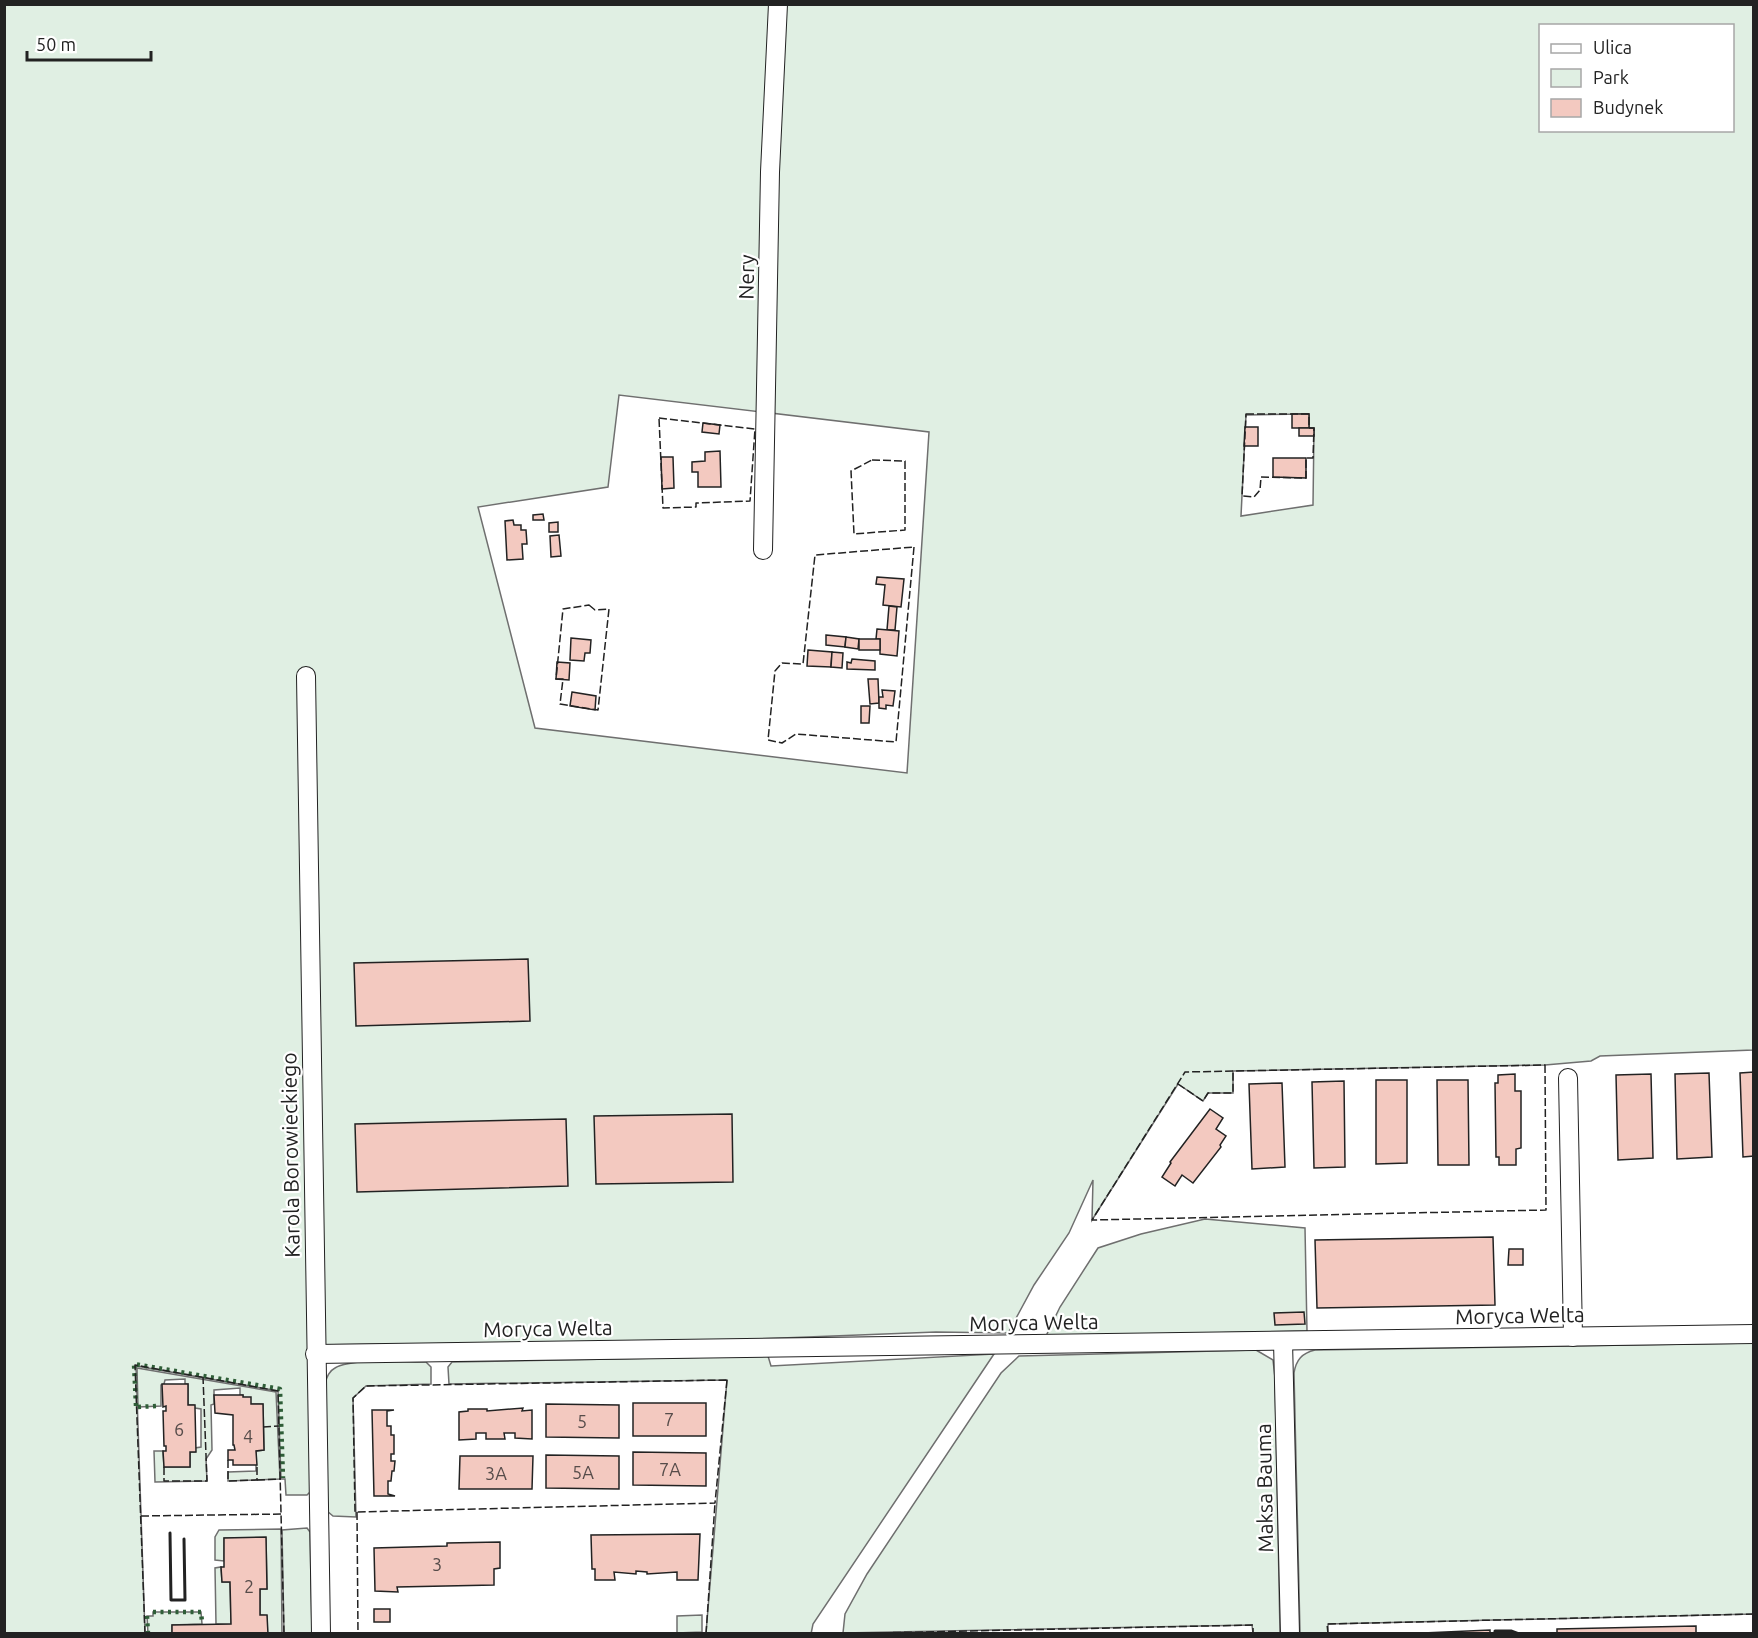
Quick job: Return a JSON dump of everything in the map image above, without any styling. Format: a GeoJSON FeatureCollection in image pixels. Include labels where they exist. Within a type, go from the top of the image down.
{"type":"FeatureCollection","features":[{"type":"Feature","properties":{"kind":"street","name":"Nery"},"geometry":{"type":"LineString","coordinates":[[763,550],[770,172],[778,4]]}},
{"type":"Feature","properties":{"kind":"street","name":"Karola Borowieckiego"},"geometry":{"type":"LineString","coordinates":[[306,676],[321,1634]]}},
{"type":"Feature","properties":{"kind":"street"},"geometry":{"type":"LineString","coordinates":[[1568,1078],[1573,1337]]}},
{"type":"Feature","properties":{"kind":"street","name":"Moryca Welta"},"geometry":{"type":"LineString","coordinates":[[315,1354],[1754,1334]]}},
{"type":"Feature","properties":{"kind":"street","name":"Maksa Bauma"},"geometry":{"type":"LineString","coordinates":[[1283,1341],[1290,1634]]}},
{"type":"Feature","properties":{"kind":"green space"},"geometry":{"type":"Polygon","coordinates":[[[5,5],[773,5],[761,412],[619,395],[608,487],[478,507],[535,728],[907,773],[929,432],[771,413],[783,5],[1753,5],[1753,1050],[1600,1056],[1591,1061],[1545,1065],[1233,1071],[1233,1093],[1208,1093],[1203,1101],[1178,1084],[1092,1220],[1093,1180],[1069,1233],[1034,1285],[1008,1333],[936,1332],[705,1341],[308,1345],[311,1491],[307,1495],[286,1495],[285,1479],[281,1479],[278,1391],[136,1366],[145,1633],[5,1634],[5,5]],[[1309,414],[1246,415],[1241,516],[1313,505],[1314,429],[1309,428],[1309,414]]]}},
{"type":"Feature","properties":{"kind":"green space"},"geometry":{"type":"Polygon","coordinates":[[[1205,1219],[1305,1228],[1307,1331],[1046,1336],[1060,1307],[1098,1248],[1141,1234],[1205,1219]]]}},
{"type":"Feature","properties":{"kind":"green space"},"geometry":{"type":"Polygon","coordinates":[[[1753,1343],[1753,1614],[1328,1624],[1328,1633],[1300,1633],[1294,1373],[1296,1364],[1303,1355],[1315,1350],[1753,1343]]]}},
{"type":"Feature","properties":{"kind":"green space"},"geometry":{"type":"Polygon","coordinates":[[[1256,1350],[1273,1360],[1275,1378],[1280,1633],[1253,1633],[1252,1625],[843,1633],[845,1614],[867,1574],[1001,1373],[1019,1356],[1256,1350]]]}},
{"type":"Feature","properties":{"kind":"green space"},"geometry":{"type":"Polygon","coordinates":[[[994,1354],[813,1624],[811,1634],[706,1633],[727,1380],[449,1384],[448,1367],[452,1362],[768,1356],[771,1366],[994,1354]]]}},
{"type":"Feature","properties":{"kind":"green space"},"geometry":{"type":"Polygon","coordinates":[[[426,1362],[431,1367],[431,1384],[366,1386],[353,1398],[356,1517],[333,1516],[327,1511],[325,1383],[328,1374],[335,1368],[353,1363],[426,1362]]]}},
{"type":"Feature","properties":{"kind":"green space"},"geometry":{"type":"Polygon","coordinates":[[[137,1368],[276,1392],[280,1479],[228,1481],[228,1472],[256,1471],[256,1451],[264,1450],[263,1404],[251,1404],[243,1395],[240,1395],[240,1388],[214,1390],[214,1404],[211,1405],[212,1450],[206,1459],[207,1481],[155,1482],[154,1451],[163,1451],[164,1467],[190,1467],[190,1452],[195,1452],[195,1448],[201,1447],[201,1409],[188,1405],[188,1384],[185,1384],[185,1379],[165,1380],[161,1385],[161,1406],[138,1407],[137,1368]]]}},
{"type":"Feature","properties":{"kind":"green space"},"geometry":{"type":"Polygon","coordinates":[[[307,1528],[310,1532],[312,1633],[284,1633],[282,1530],[307,1528]]]}},
{"type":"Feature","properties":{"kind":"green space"},"geometry":{"type":"Polygon","coordinates":[[[281,1529],[282,1633],[267,1633],[267,1616],[260,1615],[260,1589],[267,1589],[266,1538],[224,1538],[224,1561],[215,1560],[215,1537],[219,1530],[281,1529]]]}},
{"type":"Feature","properties":{"kind":"green space"},"geometry":{"type":"Polygon","coordinates":[[[221,1567],[222,1582],[230,1582],[231,1624],[216,1624],[215,1568],[221,1567]]]}},
{"type":"Feature","properties":{"kind":"green space"},"geometry":{"type":"Polygon","coordinates":[[[153,1612],[201,1612],[202,1624],[172,1625],[172,1633],[148,1633],[147,1616],[153,1616],[153,1612]]]}},
{"type":"Feature","properties":{"kind":"green space"},"geometry":{"type":"Polygon","coordinates":[[[702,1615],[702,1632],[677,1633],[677,1616],[702,1615]]]}},
{"type":"Feature","properties":{"kind":"building"},"geometry":{"type":"Polygon","coordinates":[[[1292,414],[1309,414],[1309,428],[1292,428],[1292,414]]]}},
{"type":"Feature","properties":{"kind":"building"},"geometry":{"type":"Polygon","coordinates":[[[703,423],[720,425],[719,434],[702,432],[703,423]]]}},
{"type":"Feature","properties":{"kind":"building"},"geometry":{"type":"Polygon","coordinates":[[[1245,427],[1258,427],[1258,446],[1244,446],[1245,427]]]}},
{"type":"Feature","properties":{"kind":"building"},"geometry":{"type":"Polygon","coordinates":[[[1299,428],[1314,428],[1314,436],[1299,436],[1299,428]]]}},
{"type":"Feature","properties":{"kind":"building"},"geometry":{"type":"Polygon","coordinates":[[[720,451],[721,487],[698,487],[698,472],[692,472],[692,462],[705,461],[705,452],[720,451]]]}},
{"type":"Feature","properties":{"kind":"building"},"geometry":{"type":"Polygon","coordinates":[[[661,457],[673,457],[674,488],[662,489],[661,457]]]}},
{"type":"Feature","properties":{"kind":"building"},"geometry":{"type":"Polygon","coordinates":[[[1273,458],[1306,458],[1306,478],[1273,477],[1273,458]]]}},
{"type":"Feature","properties":{"kind":"building"},"geometry":{"type":"Polygon","coordinates":[[[543,514],[544,520],[533,520],[533,515],[543,514]]]}},
{"type":"Feature","properties":{"kind":"building"},"geometry":{"type":"Polygon","coordinates":[[[513,520],[514,525],[521,525],[521,530],[526,530],[527,544],[522,544],[523,559],[507,560],[505,521],[513,520]]]}},
{"type":"Feature","properties":{"kind":"building"},"geometry":{"type":"Polygon","coordinates":[[[558,522],[558,532],[549,532],[549,523],[558,522]]]}},
{"type":"Feature","properties":{"kind":"building"},"geometry":{"type":"Polygon","coordinates":[[[559,535],[561,556],[551,557],[550,536],[559,535]]]}},
{"type":"Feature","properties":{"kind":"building"},"geometry":{"type":"Polygon","coordinates":[[[877,577],[904,579],[901,607],[883,605],[885,585],[876,584],[877,577]]]}},
{"type":"Feature","properties":{"kind":"building"},"geometry":{"type":"Polygon","coordinates":[[[889,606],[897,607],[895,630],[887,630],[889,606]]]}},
{"type":"Feature","properties":{"kind":"building"},"geometry":{"type":"Polygon","coordinates":[[[877,629],[899,631],[897,656],[880,654],[880,639],[876,639],[877,629]]]}},
{"type":"Feature","properties":{"kind":"building"},"geometry":{"type":"Polygon","coordinates":[[[826,635],[846,637],[845,647],[826,645],[826,635]]]}},
{"type":"Feature","properties":{"kind":"building"},"geometry":{"type":"Polygon","coordinates":[[[846,637],[859,639],[858,649],[845,647],[846,637]]]}},
{"type":"Feature","properties":{"kind":"building"},"geometry":{"type":"Polygon","coordinates":[[[571,638],[591,640],[590,653],[585,653],[584,661],[570,660],[571,638]]]}},
{"type":"Feature","properties":{"kind":"building"},"geometry":{"type":"Polygon","coordinates":[[[859,639],[880,639],[880,650],[859,650],[859,639]]]}},
{"type":"Feature","properties":{"kind":"building"},"geometry":{"type":"Polygon","coordinates":[[[808,650],[832,652],[831,667],[807,666],[808,650]]]}},
{"type":"Feature","properties":{"kind":"building"},"geometry":{"type":"Polygon","coordinates":[[[832,652],[843,653],[842,668],[831,667],[832,652]]]}},
{"type":"Feature","properties":{"kind":"building"},"geometry":{"type":"Polygon","coordinates":[[[852,659],[875,661],[875,670],[847,669],[847,662],[851,663],[852,659]]]}},
{"type":"Feature","properties":{"kind":"building"},"geometry":{"type":"Polygon","coordinates":[[[557,662],[570,663],[569,680],[556,679],[557,662]]]}},
{"type":"Feature","properties":{"kind":"building"},"geometry":{"type":"Polygon","coordinates":[[[868,679],[878,679],[879,703],[870,704],[868,679]]]}},
{"type":"Feature","properties":{"kind":"building"},"geometry":{"type":"Polygon","coordinates":[[[882,690],[895,691],[893,706],[886,705],[886,709],[879,708],[879,697],[883,697],[882,690]]]}},
{"type":"Feature","properties":{"kind":"building"},"geometry":{"type":"Polygon","coordinates":[[[572,692],[596,696],[595,710],[570,706],[572,692]]]}},
{"type":"Feature","properties":{"kind":"building"},"geometry":{"type":"Polygon","coordinates":[[[861,706],[870,706],[869,723],[861,723],[861,706]]]}},
{"type":"Feature","properties":{"kind":"building"},"geometry":{"type":"Polygon","coordinates":[[[528,959],[530,1021],[356,1026],[354,963],[528,959]]]}},
{"type":"Feature","properties":{"kind":"building"},"geometry":{"type":"Polygon","coordinates":[[[1754,1072],[1754,1156],[1743,1157],[1740,1073],[1754,1072]]]}},
{"type":"Feature","properties":{"kind":"building"},"geometry":{"type":"Polygon","coordinates":[[[1709,1073],[1712,1157],[1677,1159],[1675,1074],[1709,1073]]]}},
{"type":"Feature","properties":{"kind":"building"},"geometry":{"type":"Polygon","coordinates":[[[1515,1074],[1515,1091],[1521,1091],[1521,1148],[1516,1149],[1516,1165],[1499,1165],[1499,1157],[1496,1157],[1495,1083],[1498,1083],[1498,1075],[1515,1074]]]}},
{"type":"Feature","properties":{"kind":"building"},"geometry":{"type":"Polygon","coordinates":[[[1651,1074],[1653,1158],[1618,1160],[1616,1075],[1651,1074]]]}},
{"type":"Feature","properties":{"kind":"building"},"geometry":{"type":"Polygon","coordinates":[[[1376,1080],[1407,1080],[1407,1163],[1376,1164],[1376,1080]]]}},
{"type":"Feature","properties":{"kind":"building"},"geometry":{"type":"Polygon","coordinates":[[[1437,1080],[1468,1080],[1469,1165],[1438,1165],[1437,1080]]]}},
{"type":"Feature","properties":{"kind":"building"},"geometry":{"type":"Polygon","coordinates":[[[1344,1081],[1345,1167],[1314,1168],[1312,1082],[1344,1081]]]}},
{"type":"Feature","properties":{"kind":"building"},"geometry":{"type":"Polygon","coordinates":[[[1282,1083],[1285,1167],[1252,1169],[1249,1084],[1282,1083]]]}},
{"type":"Feature","properties":{"kind":"building"},"geometry":{"type":"Polygon","coordinates":[[[1210,1109],[1223,1118],[1216,1129],[1226,1136],[1221,1147],[1193,1183],[1182,1175],[1175,1186],[1162,1177],[1170,1162],[1210,1109]]]}},
{"type":"Feature","properties":{"kind":"building"},"geometry":{"type":"Polygon","coordinates":[[[732,1114],[733,1182],[596,1184],[594,1116],[732,1114]]]}},
{"type":"Feature","properties":{"kind":"building"},"geometry":{"type":"Polygon","coordinates":[[[566,1119],[568,1186],[357,1192],[355,1124],[566,1119]]]}},
{"type":"Feature","properties":{"kind":"building"},"geometry":{"type":"Polygon","coordinates":[[[1493,1237],[1495,1305],[1317,1308],[1315,1240],[1493,1237]]]}},
{"type":"Feature","properties":{"kind":"building"},"geometry":{"type":"Polygon","coordinates":[[[1509,1249],[1523,1249],[1523,1265],[1508,1265],[1509,1249]]]}},
{"type":"Feature","properties":{"kind":"building"},"geometry":{"type":"Polygon","coordinates":[[[1304,1312],[1305,1324],[1275,1325],[1274,1313],[1304,1312]]]}},
{"type":"Feature","properties":{"kind":"building"},"geometry":{"type":"Polygon","coordinates":[[[162,1384],[188,1384],[188,1405],[195,1405],[196,1452],[190,1452],[190,1467],[164,1467],[163,1451],[166,1451],[166,1446],[164,1446],[163,1411],[166,1411],[166,1406],[163,1407],[162,1384]]]}},
{"type":"Feature","properties":{"kind":"building"},"geometry":{"type":"Polygon","coordinates":[[[214,1395],[243,1395],[243,1397],[251,1397],[251,1404],[263,1404],[264,1450],[256,1451],[257,1465],[233,1465],[233,1460],[228,1460],[228,1450],[235,1450],[233,1415],[215,1413],[214,1395]]]}},
{"type":"Feature","properties":{"kind":"building"},"geometry":{"type":"Polygon","coordinates":[[[633,1403],[706,1403],[706,1436],[633,1436],[633,1403]]]}},
{"type":"Feature","properties":{"kind":"building"},"geometry":{"type":"Polygon","coordinates":[[[546,1404],[619,1405],[619,1438],[546,1437],[546,1404]]]}},
{"type":"Feature","properties":{"kind":"building"},"geometry":{"type":"Polygon","coordinates":[[[523,1408],[522,1411],[532,1410],[532,1439],[515,1438],[515,1433],[504,1433],[505,1439],[486,1439],[486,1433],[476,1433],[476,1439],[459,1440],[459,1412],[468,1411],[468,1409],[487,1409],[487,1411],[523,1408]]]}},
{"type":"Feature","properties":{"kind":"building"},"geometry":{"type":"Polygon","coordinates":[[[372,1410],[394,1410],[387,1411],[387,1426],[391,1426],[391,1435],[394,1435],[394,1454],[391,1454],[391,1461],[395,1461],[391,1481],[388,1481],[388,1494],[395,1496],[374,1496],[372,1410]]]}},
{"type":"Feature","properties":{"kind":"building"},"geometry":{"type":"Polygon","coordinates":[[[633,1452],[706,1453],[706,1486],[633,1485],[633,1452]]]}},
{"type":"Feature","properties":{"kind":"building"},"geometry":{"type":"Polygon","coordinates":[[[546,1455],[619,1456],[619,1489],[546,1488],[546,1455]]]}},
{"type":"Feature","properties":{"kind":"building"},"geometry":{"type":"Polygon","coordinates":[[[460,1456],[533,1456],[532,1489],[459,1489],[460,1456]]]}},
{"type":"Feature","properties":{"kind":"building"},"geometry":{"type":"Polygon","coordinates":[[[700,1534],[698,1580],[677,1580],[677,1572],[647,1574],[647,1572],[636,1571],[636,1574],[614,1572],[615,1580],[595,1580],[595,1569],[592,1569],[591,1535],[700,1534]]]}},
{"type":"Feature","properties":{"kind":"building"},"geometry":{"type":"Polygon","coordinates":[[[266,1537],[267,1589],[260,1589],[260,1615],[267,1615],[268,1634],[172,1634],[172,1625],[231,1624],[230,1582],[222,1582],[224,1538],[266,1537]]]}},
{"type":"Feature","properties":{"kind":"building"},"geometry":{"type":"Polygon","coordinates":[[[500,1542],[500,1568],[494,1569],[494,1585],[397,1587],[398,1592],[375,1591],[374,1548],[500,1542]]]}},
{"type":"Feature","properties":{"kind":"building"},"geometry":{"type":"Polygon","coordinates":[[[374,1609],[390,1609],[390,1622],[374,1622],[374,1609]]]}},
{"type":"Feature","properties":{"kind":"building"},"geometry":{"type":"Polygon","coordinates":[[[1696,1626],[1696,1634],[1557,1634],[1557,1629],[1696,1626]]]}},
{"type":"Feature","properties":{"kind":"building"},"geometry":{"type":"Polygon","coordinates":[[[1490,1630],[1490,1634],[1400,1634],[1490,1630]]]}},
{"type":"Feature","properties":{"kind":"hedge"},"geometry":{"type":"LineString","coordinates":[[136,1406],[134,1364],[280,1389],[283,1478]]}},
{"type":"Feature","properties":{"kind":"hedge"},"geometry":{"type":"LineString","coordinates":[[138,1407],[156,1406]]}},
{"type":"Feature","properties":{"kind":"hedge"},"geometry":{"type":"LineString","coordinates":[[153,1612],[201,1612],[202,1622]]}},
{"type":"Feature","properties":{"kind":"hedge"},"geometry":{"type":"LineString","coordinates":[[147,1616],[148,1634]]}},
{"type":"Feature","properties":{"kind":"fence"},"geometry":{"type":"LineString","coordinates":[[1246,414],[1309,414],[1309,428],[1314,428],[1313,458],[1306,458],[1306,478],[1261,477],[1260,490],[1254,497],[1242,496],[1246,414]]}},
{"type":"Feature","properties":{"kind":"fence"},"geometry":{"type":"LineString","coordinates":[[659,418],[755,429],[750,501],[696,503],[696,507],[663,508],[659,418]]}},
{"type":"Feature","properties":{"kind":"fence"},"geometry":{"type":"LineString","coordinates":[[872,460],[905,461],[905,530],[854,534],[851,471],[872,460]]}},
{"type":"Feature","properties":{"kind":"fence"},"geometry":{"type":"LineString","coordinates":[[914,547],[896,742],[796,734],[782,743],[768,740],[775,671],[782,663],[803,664],[815,555],[914,547]]}},
{"type":"Feature","properties":{"kind":"fence"},"geometry":{"type":"LineString","coordinates":[[589,605],[595,610],[609,609],[598,710],[560,704],[563,679],[556,679],[563,609],[589,605]]}},
{"type":"Feature","properties":{"kind":"fence"},"geometry":{"type":"LineString","coordinates":[[1545,1065],[1546,1210],[1092,1220],[1185,1072],[1545,1065]]}},
{"type":"Feature","properties":{"kind":"fence"},"geometry":{"type":"LineString","coordinates":[[1178,1084],[1203,1101],[1208,1093],[1233,1093],[1233,1071]]}},
{"type":"Feature","properties":{"kind":"fence"},"geometry":{"type":"LineString","coordinates":[[145,1634],[135,1365],[278,1391],[284,1634]]}},
{"type":"Feature","properties":{"kind":"fence"},"geometry":{"type":"LineString","coordinates":[[164,1467],[164,1481],[207,1481],[203,1377]]}},
{"type":"Feature","properties":{"kind":"fence"},"geometry":{"type":"LineString","coordinates":[[727,1380],[715,1503],[355,1512],[353,1398],[366,1386],[727,1380]]}},
{"type":"Feature","properties":{"kind":"fence"},"geometry":{"type":"LineString","coordinates":[[263,1427],[279,1426]]}},
{"type":"Feature","properties":{"kind":"fence"},"geometry":{"type":"LineString","coordinates":[[228,1460],[228,1481],[257,1480],[257,1465]]}},
{"type":"Feature","properties":{"kind":"fence"},"geometry":{"type":"LineString","coordinates":[[257,1480],[281,1479]]}},
{"type":"Feature","properties":{"kind":"fence"},"geometry":{"type":"LineString","coordinates":[[706,1634],[714,1503]]}},
{"type":"Feature","properties":{"kind":"fence"},"geometry":{"type":"LineString","coordinates":[[357,1512],[358,1634]]}},
{"type":"Feature","properties":{"kind":"fence"},"geometry":{"type":"LineString","coordinates":[[141,1516],[282,1514]]}},
{"type":"Feature","properties":{"kind":"fence"},"geometry":{"type":"LineString","coordinates":[[1328,1634],[1327,1624],[1754,1614]]}},
{"type":"Feature","properties":{"kind":"fence"},"geometry":{"type":"LineString","coordinates":[[827,1634],[1253,1625],[1253,1634]]}},
{"type":"Feature","properties":{"kind":"wall"},"geometry":{"type":"LineString","coordinates":[[170,1533],[171,1600],[185,1600],[184,1539]]}},
{"type":"Feature","properties":{"kind":"wall"},"geometry":{"type":"LineString","coordinates":[[1495,1634],[1495,1631],[1511,1631],[1519,1634]]}}]}
